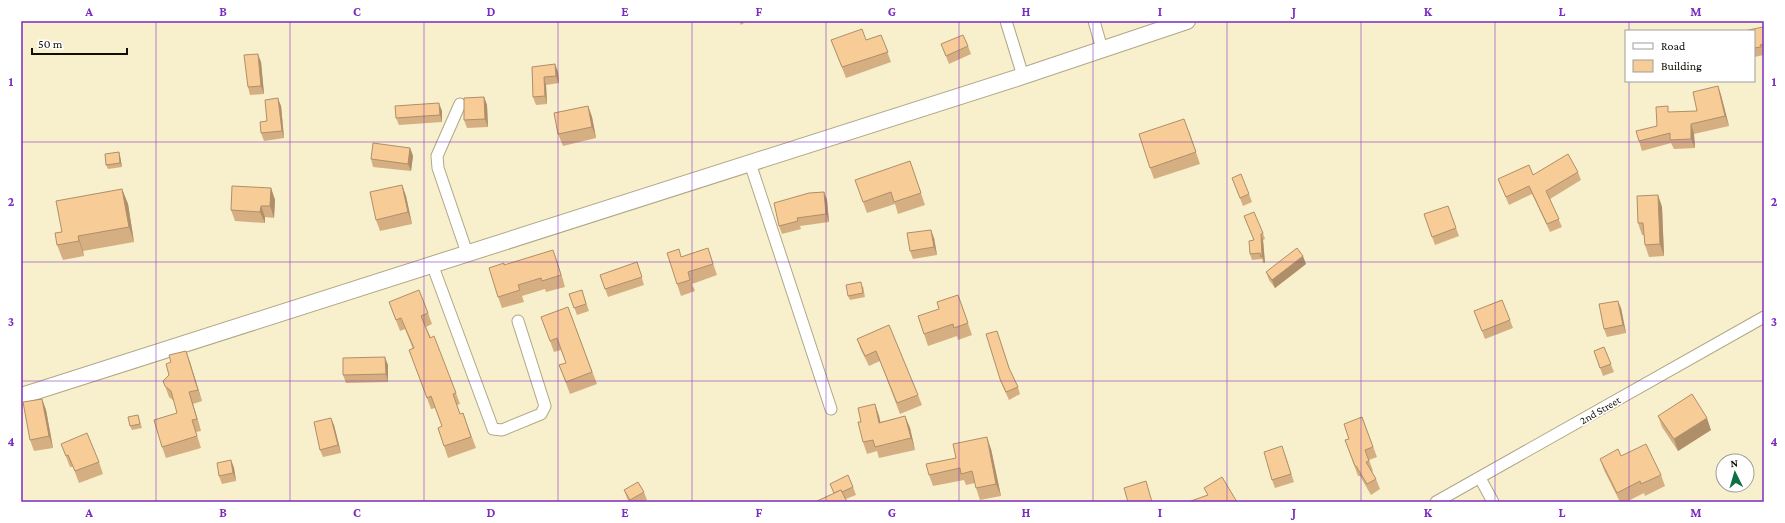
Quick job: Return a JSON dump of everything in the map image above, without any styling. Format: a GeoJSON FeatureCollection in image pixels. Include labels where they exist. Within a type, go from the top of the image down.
{"type":"FeatureCollection","features":[{"type":"Feature","properties":{"kind":"main road"},"geometry":{"type":"LineString","coordinates":[[21,396],[467,252],[1023,76],[1187,21]]}},
{"type":"Feature","properties":{"kind":"street"},"geometry":{"type":"LineString","coordinates":[[1006,21],[1023,76]]}},
{"type":"Feature","properties":{"kind":"street"},"geometry":{"type":"LineString","coordinates":[[1094,21],[1102,49]]}},
{"type":"Feature","properties":{"kind":"street"},"geometry":{"type":"LineString","coordinates":[[460,104],[437,156],[438,168],[467,252]]}},
{"type":"Feature","properties":{"kind":"street"},"geometry":{"type":"LineString","coordinates":[[750,163],[830,409]]}},
{"type":"Feature","properties":{"kind":"street"},"geometry":{"type":"LineString","coordinates":[[432,264],[493,429],[502,430],[541,414],[545,406],[518,321]]}},
{"type":"Feature","properties":{"kind":"street","name":"2nd Street"},"geometry":{"type":"LineString","coordinates":[[1436,502],[1764,317]]}},
{"type":"Feature","properties":{"kind":"street"},"geometry":{"type":"LineString","coordinates":[[1480,478],[1493,502]]}},
{"type":"Feature","properties":{"kind":"building"},"geometry":{"type":"Polygon","coordinates":[[[1764,26],[1764,44],[1760,45],[1761,47],[1755,48],[1755,30],[1749,30],[1764,26]]]}},
{"type":"Feature","properties":{"kind":"building"},"geometry":{"type":"Polygon","coordinates":[[[862,29],[866,40],[881,35],[888,52],[842,67],[831,40],[862,29]]]}},
{"type":"Feature","properties":{"kind":"building"},"geometry":{"type":"Polygon","coordinates":[[[963,35],[968,46],[946,56],[941,44],[963,35]]]}},
{"type":"Feature","properties":{"kind":"building"},"geometry":{"type":"Polygon","coordinates":[[[258,54],[261,86],[248,87],[244,55],[258,54]]]}},
{"type":"Feature","properties":{"kind":"building"},"geometry":{"type":"Polygon","coordinates":[[[555,64],[556,76],[544,77],[545,96],[533,97],[532,67],[555,64]]]}},
{"type":"Feature","properties":{"kind":"building"},"geometry":{"type":"Polygon","coordinates":[[[1718,86],[1725,116],[1691,124],[1691,139],[1670,140],[1670,133],[1639,141],[1636,131],[1657,126],[1656,107],[1668,106],[1668,112],[1697,111],[1693,92],[1718,86]]]}},
{"type":"Feature","properties":{"kind":"building"},"geometry":{"type":"Polygon","coordinates":[[[484,97],[485,119],[464,120],[464,98],[484,97]]]}},
{"type":"Feature","properties":{"kind":"building"},"geometry":{"type":"Polygon","coordinates":[[[278,98],[282,131],[261,133],[260,122],[267,121],[265,100],[278,98]]]}},
{"type":"Feature","properties":{"kind":"building"},"geometry":{"type":"Polygon","coordinates":[[[439,103],[440,115],[396,118],[395,106],[439,103]]]}},
{"type":"Feature","properties":{"kind":"building"},"geometry":{"type":"Polygon","coordinates":[[[588,106],[592,127],[558,134],[554,113],[588,106]]]}},
{"type":"Feature","properties":{"kind":"building"},"geometry":{"type":"Polygon","coordinates":[[[1184,119],[1196,152],[1150,168],[1139,134],[1184,119]]]}},
{"type":"Feature","properties":{"kind":"building"},"geometry":{"type":"Polygon","coordinates":[[[373,143],[410,148],[408,164],[371,159],[373,143]]]}},
{"type":"Feature","properties":{"kind":"building"},"geometry":{"type":"Polygon","coordinates":[[[119,152],[120,163],[106,165],[105,154],[119,152]]]}},
{"type":"Feature","properties":{"kind":"building"},"geometry":{"type":"Polygon","coordinates":[[[1568,154],[1578,172],[1546,191],[1559,219],[1547,224],[1529,186],[1506,197],[1498,179],[1529,165],[1533,175],[1568,154]]]}},
{"type":"Feature","properties":{"kind":"building"},"geometry":{"type":"Polygon","coordinates":[[[910,161],[921,193],[894,202],[891,192],[863,202],[855,180],[910,161]]]}},
{"type":"Feature","properties":{"kind":"building"},"geometry":{"type":"Polygon","coordinates":[[[1241,174],[1249,194],[1240,198],[1232,178],[1241,174]]]}},
{"type":"Feature","properties":{"kind":"building"},"geometry":{"type":"Polygon","coordinates":[[[402,185],[408,212],[376,220],[370,192],[402,185]]]}},
{"type":"Feature","properties":{"kind":"building"},"geometry":{"type":"Polygon","coordinates":[[[232,186],[271,188],[270,206],[261,206],[260,212],[231,210],[232,186]]]}},
{"type":"Feature","properties":{"kind":"building"},"geometry":{"type":"Polygon","coordinates":[[[122,189],[129,227],[78,236],[79,241],[57,245],[55,233],[62,232],[56,201],[122,189]]]}},
{"type":"Feature","properties":{"kind":"building"},"geometry":{"type":"Polygon","coordinates":[[[824,192],[826,214],[797,218],[798,221],[779,226],[774,203],[809,193],[824,192]]]}},
{"type":"Feature","properties":{"kind":"building"},"geometry":{"type":"Polygon","coordinates":[[[1658,195],[1660,244],[1645,245],[1643,223],[1638,223],[1637,196],[1658,195]]]}},
{"type":"Feature","properties":{"kind":"building"},"geometry":{"type":"Polygon","coordinates":[[[1448,206],[1456,228],[1432,237],[1424,214],[1448,206]]]}},
{"type":"Feature","properties":{"kind":"building"},"geometry":{"type":"Polygon","coordinates":[[[1254,212],[1263,233],[1261,234],[1261,257],[1260,253],[1250,254],[1249,241],[1254,240],[1244,216],[1254,212]]]}},
{"type":"Feature","properties":{"kind":"building"},"geometry":{"type":"Polygon","coordinates":[[[931,230],[934,247],[910,251],[907,233],[931,230]]]}},
{"type":"Feature","properties":{"kind":"building"},"geometry":{"type":"Polygon","coordinates":[[[708,248],[713,264],[688,272],[690,280],[677,284],[667,253],[679,249],[681,257],[708,248]]]}},
{"type":"Feature","properties":{"kind":"building"},"geometry":{"type":"Polygon","coordinates":[[[1297,248],[1303,256],[1272,280],[1266,272],[1297,248]]]}},
{"type":"Feature","properties":{"kind":"building"},"geometry":{"type":"Polygon","coordinates":[[[553,250],[561,275],[542,281],[541,278],[518,285],[520,290],[498,297],[489,268],[553,250]]]}},
{"type":"Feature","properties":{"kind":"building"},"geometry":{"type":"Polygon","coordinates":[[[637,262],[642,277],[605,289],[600,275],[637,262]]]}},
{"type":"Feature","properties":{"kind":"building"},"geometry":{"type":"Polygon","coordinates":[[[861,282],[863,293],[848,296],[846,285],[861,282]]]}},
{"type":"Feature","properties":{"kind":"building"},"geometry":{"type":"Polygon","coordinates":[[[419,290],[428,313],[421,316],[430,338],[434,336],[456,393],[453,394],[460,414],[463,413],[471,437],[444,446],[438,428],[442,426],[431,396],[427,398],[409,350],[414,348],[401,318],[396,320],[389,302],[419,290]]]}},
{"type":"Feature","properties":{"kind":"building"},"geometry":{"type":"Polygon","coordinates":[[[582,290],[586,304],[574,308],[569,294],[582,290]]]}},
{"type":"Feature","properties":{"kind":"building"},"geometry":{"type":"Polygon","coordinates":[[[958,295],[968,323],[954,328],[953,324],[924,334],[918,316],[939,309],[937,302],[958,295]]]}},
{"type":"Feature","properties":{"kind":"building"},"geometry":{"type":"Polygon","coordinates":[[[1502,300],[1510,320],[1482,331],[1474,311],[1502,300]]]}},
{"type":"Feature","properties":{"kind":"building"},"geometry":{"type":"Polygon","coordinates":[[[1618,301],[1623,325],[1604,329],[1599,304],[1618,301]]]}},
{"type":"Feature","properties":{"kind":"building"},"geometry":{"type":"Polygon","coordinates":[[[568,307],[592,372],[566,382],[559,365],[566,363],[557,338],[550,341],[541,317],[568,307]]]}},
{"type":"Feature","properties":{"kind":"building"},"geometry":{"type":"Polygon","coordinates":[[[889,325],[918,395],[897,403],[876,351],[865,356],[857,339],[889,325]]]}},
{"type":"Feature","properties":{"kind":"building"},"geometry":{"type":"Polygon","coordinates":[[[997,331],[1009,368],[1018,387],[1006,392],[1000,379],[986,334],[997,331]]]}},
{"type":"Feature","properties":{"kind":"building"},"geometry":{"type":"Polygon","coordinates":[[[1604,347],[1611,364],[1600,368],[1594,351],[1604,347]]]}},
{"type":"Feature","properties":{"kind":"building"},"geometry":{"type":"Polygon","coordinates":[[[186,351],[198,390],[189,392],[197,419],[192,420],[197,436],[162,447],[154,420],[177,413],[171,391],[165,386],[163,381],[169,375],[166,364],[171,362],[169,355],[186,351]]]}},
{"type":"Feature","properties":{"kind":"building"},"geometry":{"type":"Polygon","coordinates":[[[385,357],[386,374],[343,375],[343,358],[385,357]]]}},
{"type":"Feature","properties":{"kind":"building"},"geometry":{"type":"Polygon","coordinates":[[[1692,394],[1707,418],[1674,439],[1658,416],[1692,394]]]}},
{"type":"Feature","properties":{"kind":"building"},"geometry":{"type":"Polygon","coordinates":[[[42,399],[49,436],[30,440],[23,402],[42,399]]]}},
{"type":"Feature","properties":{"kind":"building"},"geometry":{"type":"Polygon","coordinates":[[[875,404],[879,423],[905,416],[911,438],[875,447],[873,440],[863,442],[858,422],[861,422],[858,408],[875,404]]]}},
{"type":"Feature","properties":{"kind":"building"},"geometry":{"type":"Polygon","coordinates":[[[138,415],[140,424],[130,426],[128,417],[138,415]]]}},
{"type":"Feature","properties":{"kind":"building"},"geometry":{"type":"Polygon","coordinates":[[[1362,417],[1373,447],[1365,450],[1369,461],[1366,462],[1376,479],[1367,484],[1355,466],[1345,440],[1349,439],[1344,424],[1362,417]]]}},
{"type":"Feature","properties":{"kind":"building"},"geometry":{"type":"Polygon","coordinates":[[[331,418],[338,445],[320,450],[314,422],[331,418]]]}},
{"type":"Feature","properties":{"kind":"building"},"geometry":{"type":"Polygon","coordinates":[[[87,433],[99,462],[75,471],[61,444],[87,433]]]}},
{"type":"Feature","properties":{"kind":"building"},"geometry":{"type":"Polygon","coordinates":[[[987,437],[996,484],[976,488],[972,471],[961,474],[960,468],[929,475],[926,464],[956,458],[953,444],[987,437]]]}},
{"type":"Feature","properties":{"kind":"building"},"geometry":{"type":"Polygon","coordinates":[[[1646,444],[1661,475],[1641,484],[1640,481],[1617,493],[1600,459],[1618,449],[1621,456],[1646,444]]]}},
{"type":"Feature","properties":{"kind":"building"},"geometry":{"type":"Polygon","coordinates":[[[1282,446],[1291,474],[1272,480],[1264,452],[1282,446]]]}},
{"type":"Feature","properties":{"kind":"building"},"geometry":{"type":"Polygon","coordinates":[[[231,460],[233,473],[219,476],[217,463],[231,460]]]}},
{"type":"Feature","properties":{"kind":"building"},"geometry":{"type":"Polygon","coordinates":[[[848,475],[853,487],[842,492],[841,490],[834,493],[830,484],[848,475]]]}},
{"type":"Feature","properties":{"kind":"building"},"geometry":{"type":"Polygon","coordinates":[[[1222,477],[1237,502],[1188,502],[1208,495],[1204,488],[1222,477]]]}},
{"type":"Feature","properties":{"kind":"building"},"geometry":{"type":"Polygon","coordinates":[[[1146,481],[1152,502],[1128,502],[1124,488],[1146,481]]]}},
{"type":"Feature","properties":{"kind":"building"},"geometry":{"type":"Polygon","coordinates":[[[638,482],[644,492],[630,500],[624,490],[638,482]]]}},
{"type":"Feature","properties":{"kind":"building"},"geometry":{"type":"Polygon","coordinates":[[[841,490],[847,502],[815,502],[841,490]]]}}]}
